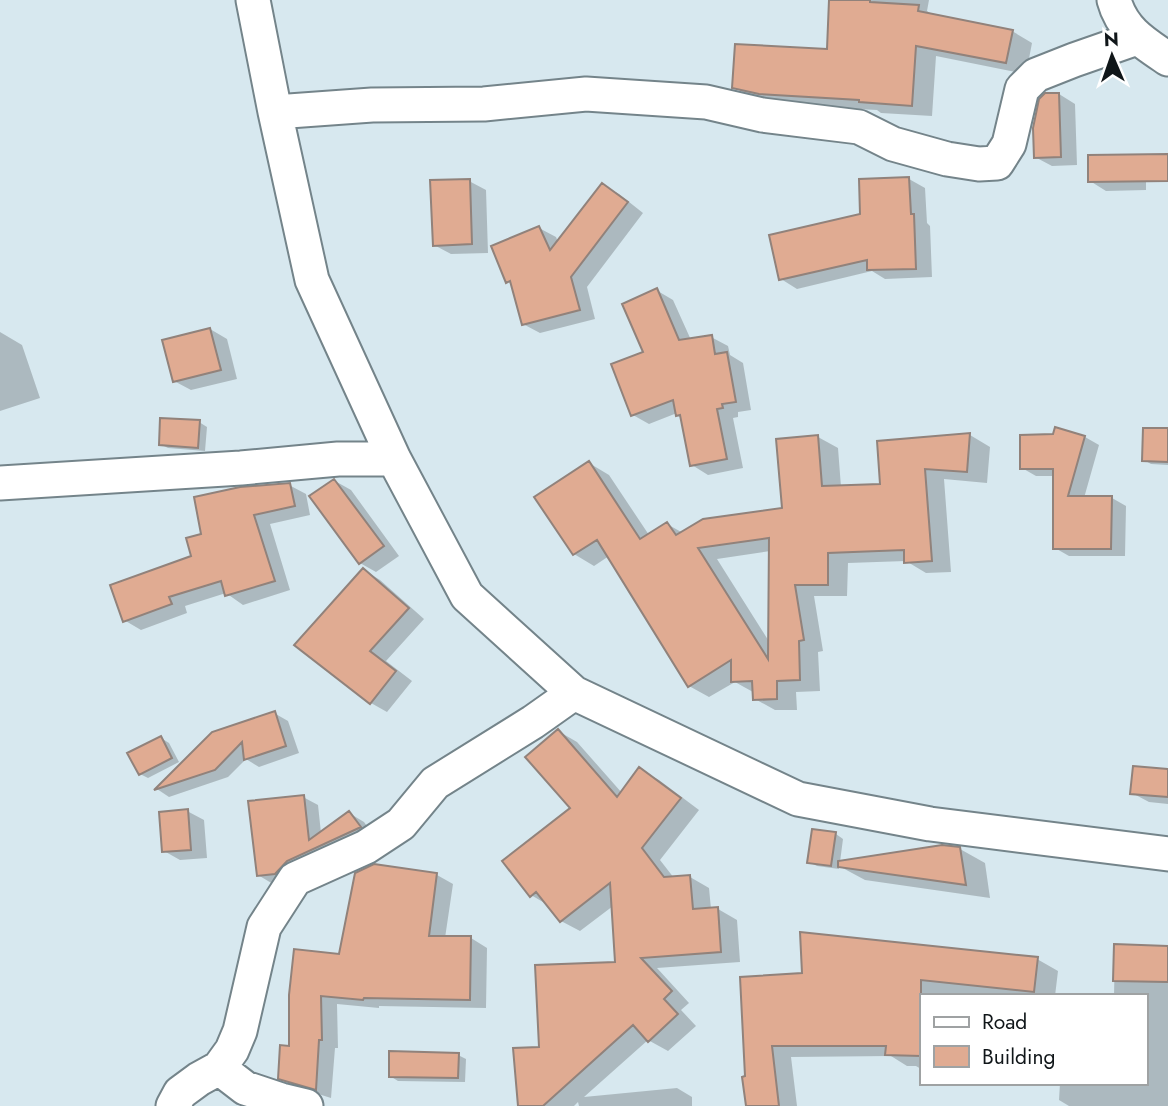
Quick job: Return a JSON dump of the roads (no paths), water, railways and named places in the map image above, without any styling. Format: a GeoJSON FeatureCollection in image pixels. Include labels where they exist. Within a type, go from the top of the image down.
{"type":"FeatureCollection","features":[{"type":"Feature","properties":{"kind":"street"},"geometry":{"type":"LineString","coordinates":[[253,0],[312,280],[394,459],[467,596],[574,693],[798,799],[930,824],[1168,853]]}},
{"type":"Feature","properties":{"kind":"street"},"geometry":{"type":"LineString","coordinates":[[1114,0],[1124,24],[1137,38],[1168,59]]}},
{"type":"Feature","properties":{"kind":"street"},"geometry":{"type":"LineString","coordinates":[[275,112],[373,104],[484,104],[586,94],[706,102],[762,115],[859,127],[893,144],[947,159],[979,164],[997,163],[1009,144],[1022,89],[1036,75],[1137,38]]}},
{"type":"Feature","properties":{"kind":"street"},"geometry":{"type":"LineString","coordinates":[[0,483],[217,470],[338,459],[394,459]]}},
{"type":"Feature","properties":{"kind":"street"},"geometry":{"type":"LineString","coordinates":[[173,1106],[180,1093],[219,1068],[232,1050],[240,1031],[264,928],[295,878],[366,847],[390,832],[401,824],[435,783],[574,693]]}},
{"type":"Feature","properties":{"kind":"street"},"geometry":{"type":"LineString","coordinates":[[219,1068],[245,1088],[306,1106]]}}]}
